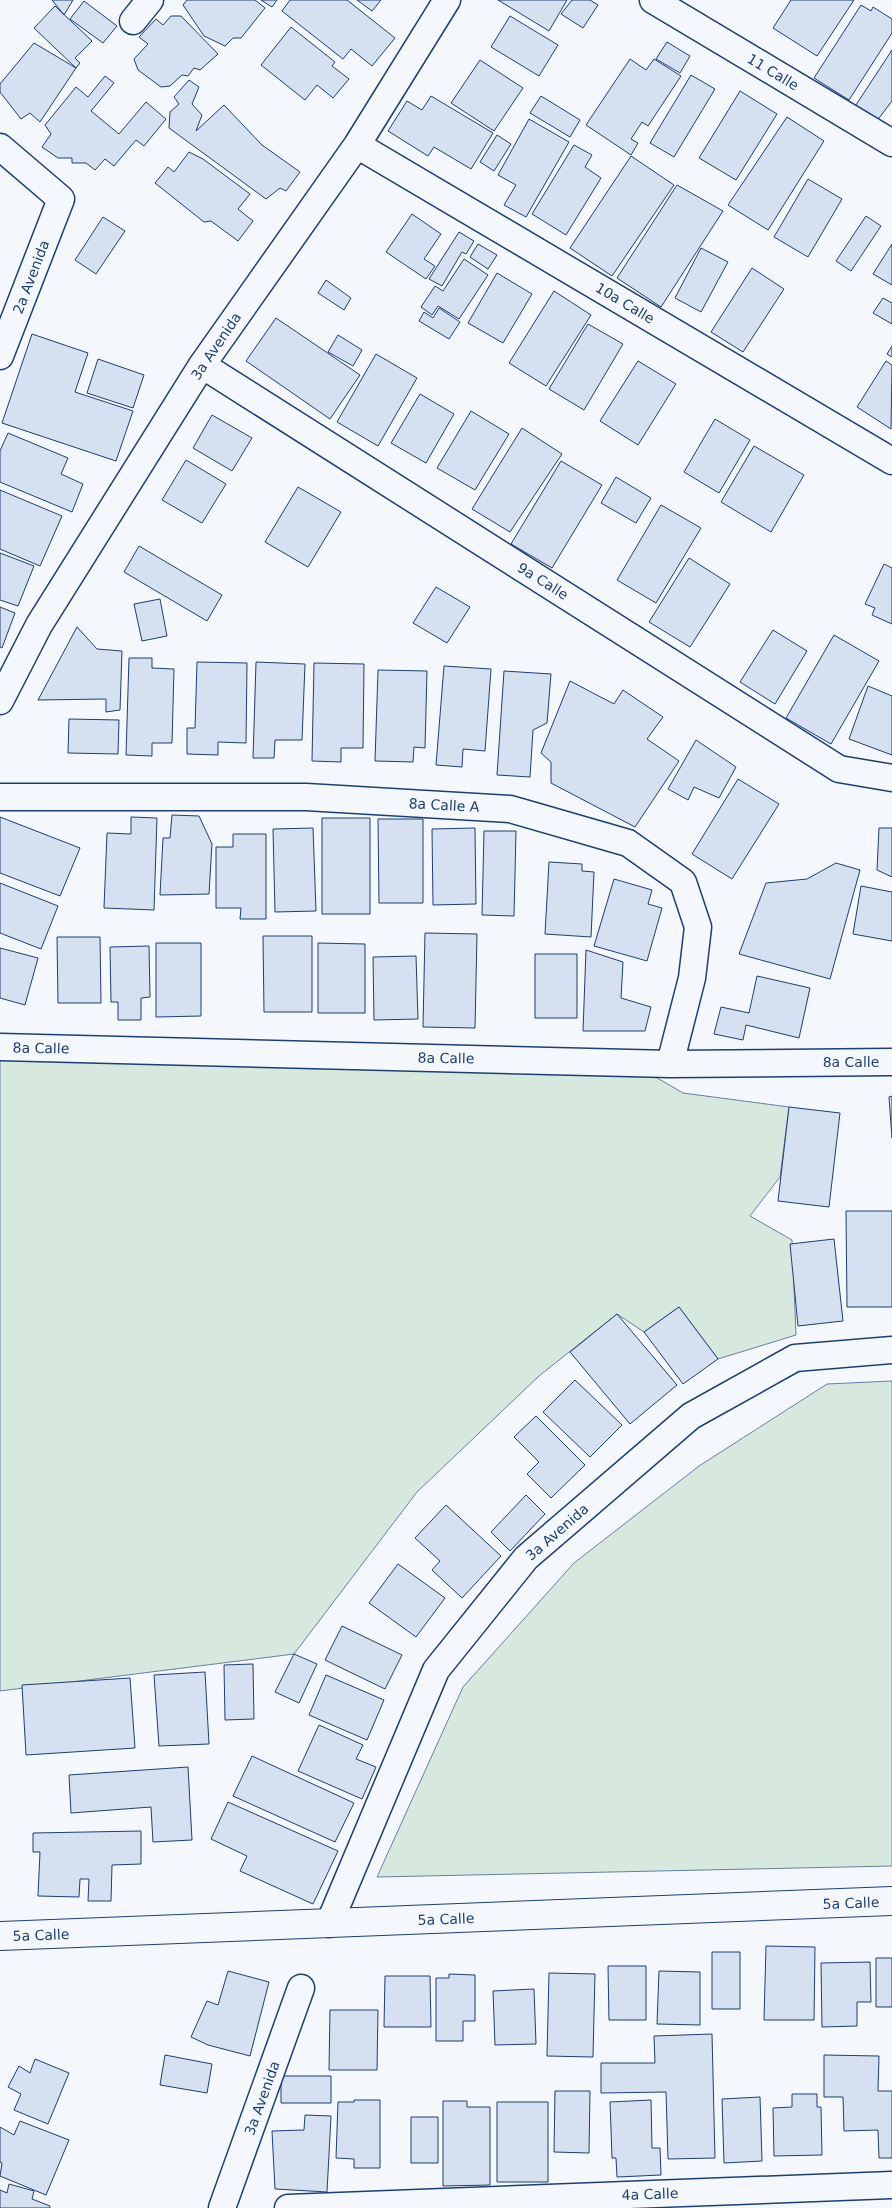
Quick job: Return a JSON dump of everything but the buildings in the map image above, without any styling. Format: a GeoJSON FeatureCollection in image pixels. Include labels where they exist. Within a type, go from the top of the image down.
{"type":"FeatureCollection","features":[{"type":"Feature","properties":{"kind":"street"},"geometry":{"type":"LineString","coordinates":[[133,21],[150,0]]}},
{"type":"Feature","properties":{"kind":"street","name":"3a Avenida"},"geometry":{"type":"LineString","coordinates":[[0,701],[39,625],[202,365],[357,145],[447,0]]}},
{"type":"Feature","properties":{"kind":"street","name":"11 Calle"},"geometry":{"type":"LineString","coordinates":[[653,0],[892,143]]}},
{"type":"Feature","properties":{"kind":"street","name":"10a Calle"},"geometry":{"type":"LineString","coordinates":[[357,145],[892,461]]}},
{"type":"Feature","properties":{"kind":"street","name":"2a Avenida"},"geometry":{"type":"LineString","coordinates":[[0,147],[61,199],[0,356]]}},
{"type":"Feature","properties":{"kind":"street","name":"9a Calle"},"geometry":{"type":"LineString","coordinates":[[202,365],[839,769],[892,778]]}},
{"type":"Feature","properties":{"kind":"street","name":"8a Calle A"},"geometry":{"type":"LineString","coordinates":[[0,797],[306,797],[510,809],[628,842],[683,882],[698,927],[692,978],[670,1064]]}},
{"type":"Feature","properties":{"kind":"street","name":"8a Calle"},"geometry":{"type":"LineString","coordinates":[[0,1047],[670,1064],[892,1062]]}},
{"type":"Feature","properties":{"kind":"street","name":"3a Avenida"},"geometry":{"type":"LineString","coordinates":[[329,1924],[436,1670],[526,1558],[691,1416],[795,1358],[892,1350]]}},
{"type":"Feature","properties":{"kind":"street","name":"5a Calle"},"geometry":{"type":"LineString","coordinates":[[0,1936],[892,1901]]}},
{"type":"Feature","properties":{"kind":"street","name":"3a Avenida"},"geometry":{"type":"LineString","coordinates":[[222,2208],[301,1988]]}},
{"type":"Feature","properties":{"kind":"street","name":"4a Calle"},"geometry":{"type":"LineString","coordinates":[[288,2208],[892,2185]]}},
{"type":"Feature","properties":{"kind":"shaded area"},"geometry":{"type":"Polygon","coordinates":[[[0,1060],[647,1072],[683,1093],[789,1107],[780,1177],[750,1216],[792,1240],[796,1335],[718,1359],[679,1307],[644,1332],[617,1314],[539,1376],[417,1492],[294,1654],[0,1691],[0,1060]]]}},
{"type":"Feature","properties":{"kind":"shaded area"},"geometry":{"type":"Polygon","coordinates":[[[892,1381],[892,1866],[377,1877],[463,1687],[574,1563],[699,1466],[827,1384],[892,1381]]]}}]}
